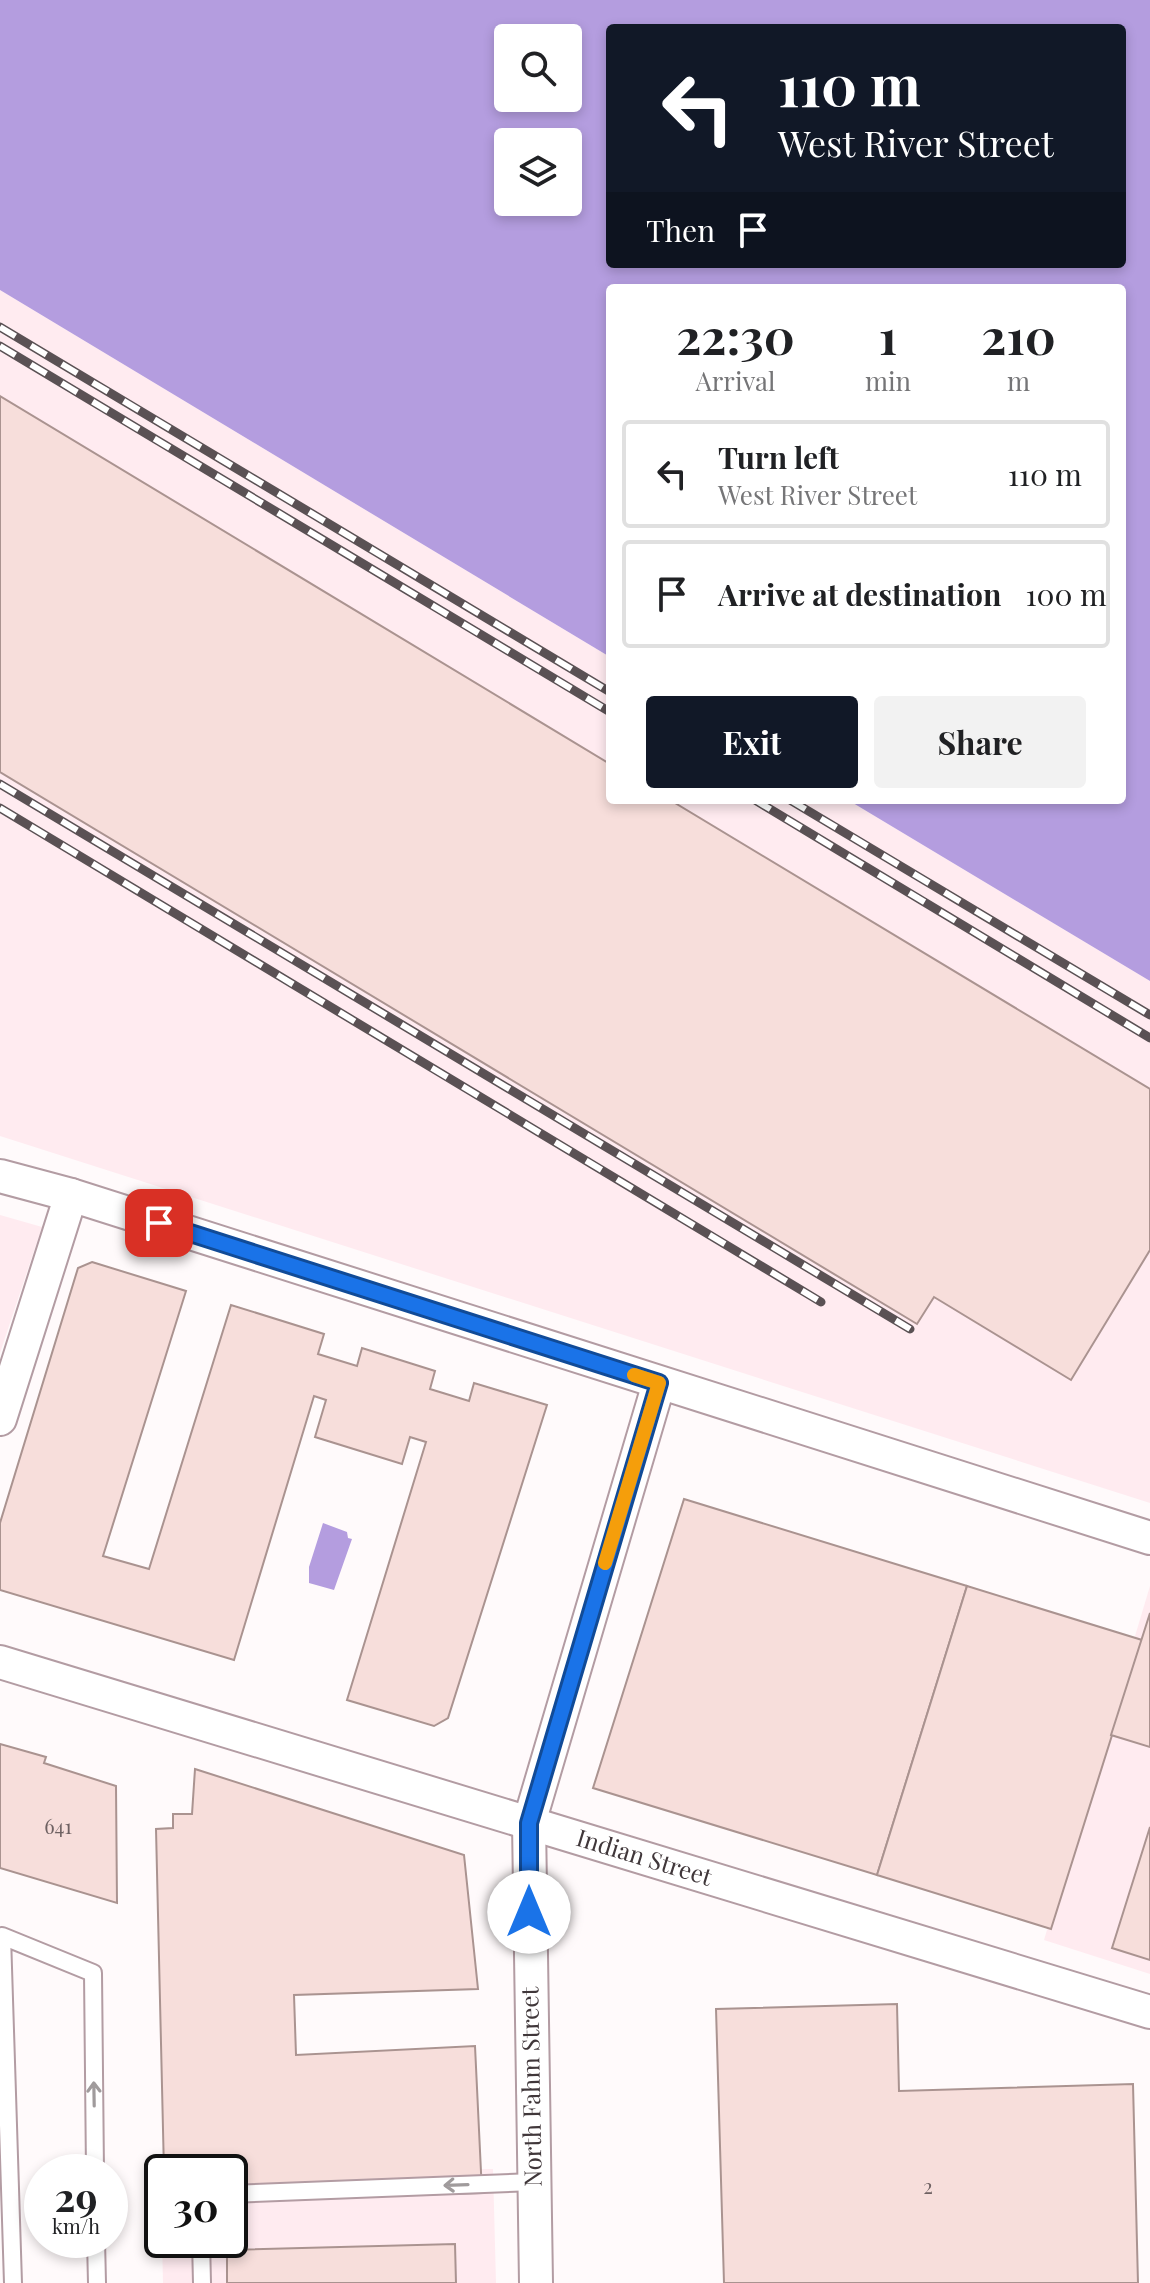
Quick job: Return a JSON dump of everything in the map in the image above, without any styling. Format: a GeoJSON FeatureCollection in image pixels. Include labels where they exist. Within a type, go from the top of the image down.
{"type":"FeatureCollection","features":[{"type":"Feature","properties":{"kind":"street"},"geometry":{"type":"LineString","coordinates":[[0,1176],[71,1195],[1150,1538]]}},
{"type":"Feature","properties":{"kind":"street"},"geometry":{"type":"LineString","coordinates":[[0,1419],[71,1195]]}},
{"type":"Feature","properties":{"kind":"street","name":"North Fahm Street"},"geometry":{"type":"LineString","coordinates":[[536,2283],[529,1823],[659,1383]]}},
{"type":"Feature","properties":{"kind":"street","name":"Indian Street"},"geometry":{"type":"LineString","coordinates":[[0,1662],[1150,2012]]}},
{"type":"Feature","properties":{"kind":"lane"},"geometry":{"type":"LineString","coordinates":[[13,2283],[2,1936],[93,1973],[95,2154]]}},
{"type":"Feature","properties":{"kind":"lane"},"geometry":{"type":"LineString","coordinates":[[248,2193],[534,2182]]}},
{"type":"Feature","properties":{"kind":"lane"},"geometry":{"type":"LineString","coordinates":[[96,2258],[97,2283]]}},
{"type":"Feature","properties":{"kind":"lane"},"geometry":{"type":"LineString","coordinates":[[201,2258],[202,2283]]}},
{"type":"Feature","properties":{"kind":"shaded area"},"geometry":{"type":"Polygon","coordinates":[[[0,0],[1150,0],[1150,981],[855,804],[1126,804],[1126,284],[606,284],[606,655],[0,290],[0,0]]]}},
{"type":"Feature","properties":{"kind":"shaded area"},"geometry":{"type":"Polygon","coordinates":[[[0,290],[606,655],[606,804],[855,804],[1150,981],[1150,1503],[0,1136],[0,290]]]}},
{"type":"Feature","properties":{"kind":"shaded area"},"geometry":{"type":"Polygon","coordinates":[[[0,1215],[42,1227],[0,1353],[0,1215]]]}},
{"type":"Feature","properties":{"kind":"shaded area"},"geometry":{"type":"Polygon","coordinates":[[[323,1523],[347,1532],[348,1538],[352,1539],[334,1590],[309,1583],[309,1567],[323,1523]]]}},
{"type":"Feature","properties":{"kind":"shaded area"},"geometry":{"type":"Polygon","coordinates":[[[1150,1586],[1150,1974],[1044,1940],[1150,1586]]]}},
{"type":"Feature","properties":{"kind":"shaded area"},"geometry":{"type":"Polygon","coordinates":[[[493,2169],[496,2283],[163,2283],[162,2258],[248,2258],[248,2171],[493,2169]]]}},
{"type":"Feature","properties":{"kind":"building"},"geometry":{"type":"Polygon","coordinates":[[[0,396],[606,762],[606,804],[677,804],[1150,1089],[1150,1250],[1071,1380],[934,1297],[917,1324],[0,772],[0,396]]]}},
{"type":"Feature","properties":{"kind":"building"},"geometry":{"type":"Polygon","coordinates":[[[92,1262],[186,1291],[103,1556],[149,1569],[231,1305],[324,1334],[318,1354],[357,1366],[362,1348],[435,1371],[430,1389],[469,1401],[474,1383],[547,1405],[448,1718],[434,1726],[347,1700],[426,1442],[410,1437],[402,1464],[315,1437],[326,1400],[314,1396],[234,1660],[0,1590],[0,1523],[78,1268],[92,1262]]]}},
{"type":"Feature","properties":{"kind":"building"},"geometry":{"type":"Polygon","coordinates":[[[684,1499],[967,1586],[877,1875],[593,1788],[684,1499]]]}},
{"type":"Feature","properties":{"kind":"building"},"geometry":{"type":"Polygon","coordinates":[[[967,1586],[1142,1640],[1051,1929],[877,1875],[967,1586]]]}},
{"type":"Feature","properties":{"kind":"building"},"geometry":{"type":"Polygon","coordinates":[[[1150,1613],[1150,1747],[1111,1735],[1150,1613]]]}},
{"type":"Feature","properties":{"kind":"building"},"geometry":{"type":"Polygon","coordinates":[[[0,1744],[46,1757],[44,1763],[116,1786],[117,1903],[0,1868],[0,1744]]]}},
{"type":"Feature","properties":{"kind":"building"},"geometry":{"type":"Polygon","coordinates":[[[195,1769],[464,1855],[478,1989],[294,1995],[296,2055],[475,2046],[482,2193],[248,2199],[248,2154],[164,2154],[156,1829],[173,1828],[173,1814],[192,1814],[195,1769]]]}},
{"type":"Feature","properties":{"kind":"building"},"geometry":{"type":"Polygon","coordinates":[[[1150,1827],[1150,1960],[1112,1948],[1150,1827]]]}},
{"type":"Feature","properties":{"kind":"building"},"geometry":{"type":"Polygon","coordinates":[[[897,2004],[899,2091],[1133,2084],[1138,2283],[724,2283],[716,2009],[897,2004]]]}},
{"type":"Feature","properties":{"kind":"building"},"geometry":{"type":"Polygon","coordinates":[[[455,2244],[456,2283],[227,2283],[227,2258],[248,2258],[248,2249],[455,2244]]]}},
{"type":"Feature","properties":{"kind":"railway"},"geometry":{"type":"LineString","coordinates":[[0,327],[606,690]]}},
{"type":"Feature","properties":{"kind":"railway"},"geometry":{"type":"LineString","coordinates":[[0,346],[606,710]]}},
{"type":"Feature","properties":{"kind":"railway"},"geometry":{"type":"LineString","coordinates":[[0,784],[910,1329]]}},
{"type":"Feature","properties":{"kind":"railway"},"geometry":{"type":"LineString","coordinates":[[762,804],[1150,1038]]}},
{"type":"Feature","properties":{"kind":"railway"},"geometry":{"type":"LineString","coordinates":[[797,804],[1150,1015]]}},
{"type":"Feature","properties":{"kind":"railway"},"geometry":{"type":"LineString","coordinates":[[0,808],[821,1302]]}},
{"type":"Feature","properties":{"kind":"slow traffic"},"geometry":{"type":"LineString","coordinates":[[605,1563],[659,1383],[634,1375]]}},
{"type":"Feature","properties":{"kind":"route"},"geometry":{"type":"LineString","coordinates":[[159,1223],[659,1383],[538,1786],[529,1823],[529,1912]]}}]}
